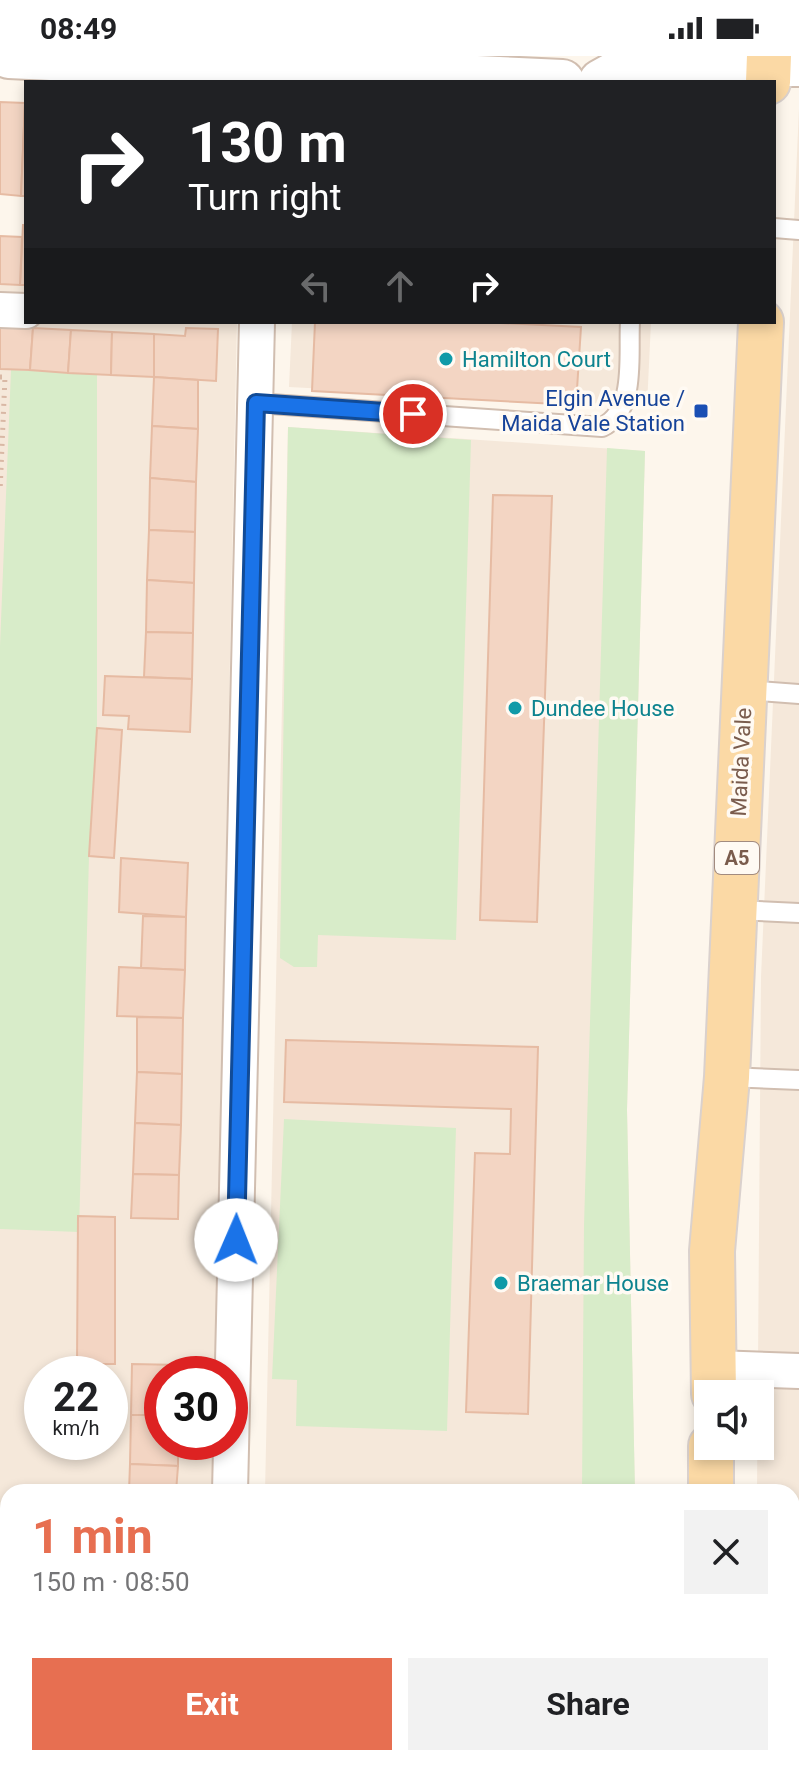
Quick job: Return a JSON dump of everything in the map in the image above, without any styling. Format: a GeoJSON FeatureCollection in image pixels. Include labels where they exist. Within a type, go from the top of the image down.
{"type":"FeatureCollection","features":[{"type":"Feature","properties":{"kind":"main road","name":"Maida Vale"},"geometry":{"type":"LineString","coordinates":[[714,1380],[712,1251],[727,1077],[761,324]]}},
{"type":"Feature","properties":{"kind":"main road"},"geometry":{"type":"LineString","coordinates":[[711,1460],[711,1484]]}},
{"type":"Feature","properties":{"kind":"street"},"geometry":{"type":"LineString","coordinates":[[9,56],[518,80]]}},
{"type":"Feature","properties":{"kind":"street"},"geometry":{"type":"LineString","coordinates":[[619,67],[776,67]]}},
{"type":"Feature","properties":{"kind":"street"},"geometry":{"type":"LineString","coordinates":[[0,310],[24,311]]}},
{"type":"Feature","properties":{"kind":"street"},"geometry":{"type":"LineString","coordinates":[[230,1484],[257,324]]}},
{"type":"Feature","properties":{"kind":"street"},"geometry":{"type":"LineString","coordinates":[[722,1380],[799,1371]]}},
{"type":"Feature","properties":{"kind":"lane"},"geometry":{"type":"LineString","coordinates":[[776,228],[799,230]]}},
{"type":"Feature","properties":{"kind":"lane"},"geometry":{"type":"LineString","coordinates":[[256,403],[602,427],[618,416],[625,404],[630,324]]}},
{"type":"Feature","properties":{"kind":"lane"},"geometry":{"type":"LineString","coordinates":[[745,690],[799,694]]}},
{"type":"Feature","properties":{"kind":"lane"},"geometry":{"type":"LineString","coordinates":[[735,910],[799,913]]}},
{"type":"Feature","properties":{"kind":"lane"},"geometry":{"type":"LineString","coordinates":[[727,1077],[799,1080]]}},
{"type":"Feature","properties":{"kind":"path"},"geometry":{"type":"LineString","coordinates":[[0,377],[5,377],[0,492]]}},
{"type":"Feature","properties":{"kind":"shaded area"},"geometry":{"type":"Polygon","coordinates":[[[799,108],[799,1484],[757,1484],[757,1460],[774,1460],[774,1380],[758,1380],[761,977],[799,108]]]}},
{"type":"Feature","properties":{"kind":"shaded area"},"geometry":{"type":"Polygon","coordinates":[[[0,237],[24,239],[24,324],[237,324],[215,1356],[144,1356],[144,1460],[214,1460],[213,1484],[0,1484],[0,237]]]}},
{"type":"Feature","properties":{"kind":"shaded area","name":"Hamilton Court"},"geometry":{"type":"Polygon","coordinates":[[[292,324],[651,324],[647,406],[289,387],[292,324]]]}},
{"type":"Feature","properties":{"kind":"shaded area"},"geometry":{"type":"Polygon","coordinates":[[[288,427],[645,451],[627,1110],[635,1484],[265,1484],[288,427]]]}},
{"type":"Feature","properties":{"kind":"green space"},"geometry":{"type":"Polygon","coordinates":[[[11,370],[97,374],[97,728],[89,856],[79,1232],[0,1229],[0,646],[11,370]]]}},
{"type":"Feature","properties":{"kind":"green space"},"geometry":{"type":"Polygon","coordinates":[[[288,427],[471,440],[456,940],[318,935],[317,967],[294,967],[280,958],[288,427]]]}},
{"type":"Feature","properties":{"kind":"green space"},"geometry":{"type":"Polygon","coordinates":[[[607,448],[645,451],[627,1110],[635,1484],[582,1484],[584,1225],[607,448]]]}},
{"type":"Feature","properties":{"kind":"green space"},"geometry":{"type":"Polygon","coordinates":[[[284,1119],[456,1128],[447,1431],[296,1426],[297,1380],[272,1379],[284,1119]]]}},
{"type":"Feature","properties":{"kind":"building"},"geometry":{"type":"Polygon","coordinates":[[[0,102],[24,103],[21,196],[0,194],[0,102]]]}},
{"type":"Feature","properties":{"kind":"building"},"geometry":{"type":"Polygon","coordinates":[[[24,126],[24,196],[21,196],[24,126]]]}},
{"type":"Feature","properties":{"kind":"building"},"geometry":{"type":"Polygon","coordinates":[[[23,225],[24,225],[24,285],[20,285],[23,225]]]}},
{"type":"Feature","properties":{"kind":"building"},"geometry":{"type":"Polygon","coordinates":[[[0,236],[22,237],[20,285],[0,284],[0,236]]]}},
{"type":"Feature","properties":{"kind":"building","name":"Hamilton Court"},"geometry":{"type":"Polygon","coordinates":[[[315,324],[581,327],[576,405],[312,391],[315,324]]]}},
{"type":"Feature","properties":{"kind":"building"},"geometry":{"type":"Polygon","coordinates":[[[0,327],[33,328],[30,370],[0,369],[0,327]]]}},
{"type":"Feature","properties":{"kind":"building"},"geometry":{"type":"Polygon","coordinates":[[[33,328],[71,330],[68,373],[30,370],[33,328]]]}},
{"type":"Feature","properties":{"kind":"building"},"geometry":{"type":"Polygon","coordinates":[[[186,328],[218,329],[216,381],[154,377],[154,334],[185,336],[186,328]]]}},
{"type":"Feature","properties":{"kind":"building"},"geometry":{"type":"Polygon","coordinates":[[[71,330],[112,332],[111,375],[68,373],[71,330]]]}},
{"type":"Feature","properties":{"kind":"building"},"geometry":{"type":"Polygon","coordinates":[[[112,332],[154,334],[154,377],[111,375],[112,332]]]}},
{"type":"Feature","properties":{"kind":"building"},"geometry":{"type":"Polygon","coordinates":[[[154,377],[198,380],[198,429],[152,426],[154,377]]]}},
{"type":"Feature","properties":{"kind":"building"},"geometry":{"type":"Polygon","coordinates":[[[152,426],[198,429],[196,482],[150,478],[152,426]]]}},
{"type":"Feature","properties":{"kind":"building"},"geometry":{"type":"Polygon","coordinates":[[[150,478],[196,482],[195,532],[149,530],[150,478]]]}},
{"type":"Feature","properties":{"kind":"building","name":"Dundee House"},"geometry":{"type":"Polygon","coordinates":[[[493,495],[552,496],[537,922],[480,920],[493,495]]]}},
{"type":"Feature","properties":{"kind":"building"},"geometry":{"type":"Polygon","coordinates":[[[149,530],[195,532],[194,583],[147,580],[149,530]]]}},
{"type":"Feature","properties":{"kind":"building"},"geometry":{"type":"Polygon","coordinates":[[[147,580],[194,583],[193,633],[146,632],[147,580]]]}},
{"type":"Feature","properties":{"kind":"building"},"geometry":{"type":"Polygon","coordinates":[[[146,632],[193,633],[192,679],[144,677],[146,632]]]}},
{"type":"Feature","properties":{"kind":"building"},"geometry":{"type":"Polygon","coordinates":[[[105,676],[192,679],[190,732],[128,729],[129,716],[103,715],[105,676]]]}},
{"type":"Feature","properties":{"kind":"building"},"geometry":{"type":"Polygon","coordinates":[[[97,728],[122,730],[114,858],[89,856],[97,728]]]}},
{"type":"Feature","properties":{"kind":"building"},"geometry":{"type":"Polygon","coordinates":[[[121,858],[188,863],[186,917],[119,912],[121,858]]]}},
{"type":"Feature","properties":{"kind":"building"},"geometry":{"type":"Polygon","coordinates":[[[143,916],[186,917],[185,970],[141,968],[143,916]]]}},
{"type":"Feature","properties":{"kind":"building"},"geometry":{"type":"Polygon","coordinates":[[[119,967],[185,970],[183,1018],[117,1016],[119,967]]]}},
{"type":"Feature","properties":{"kind":"building"},"geometry":{"type":"Polygon","coordinates":[[[137,1017],[183,1018],[182,1074],[137,1072],[137,1017]]]}},
{"type":"Feature","properties":{"kind":"building","name":"Braemar House"},"geometry":{"type":"Polygon","coordinates":[[[286,1040],[538,1047],[528,1414],[466,1412],[475,1153],[510,1154],[511,1109],[284,1102],[286,1040]]]}},
{"type":"Feature","properties":{"kind":"building"},"geometry":{"type":"Polygon","coordinates":[[[137,1072],[182,1074],[181,1125],[135,1123],[137,1072]]]}},
{"type":"Feature","properties":{"kind":"building"},"geometry":{"type":"Polygon","coordinates":[[[135,1123],[181,1125],[179,1175],[133,1174],[135,1123]]]}},
{"type":"Feature","properties":{"kind":"building"},"geometry":{"type":"Polygon","coordinates":[[[133,1174],[179,1175],[178,1219],[131,1218],[133,1174]]]}},
{"type":"Feature","properties":{"kind":"building"},"geometry":{"type":"Polygon","coordinates":[[[78,1216],[115,1217],[115,1356],[77,1356],[78,1216]]]}},
{"type":"Feature","properties":{"kind":"building"},"geometry":{"type":"Polygon","coordinates":[[[132,1364],[144,1364],[144,1415],[131,1415],[132,1364]]]}},
{"type":"Feature","properties":{"kind":"building"},"geometry":{"type":"Polygon","coordinates":[[[131,1415],[144,1415],[144,1460],[178,1460],[178,1466],[130,1464],[131,1415]]]}},
{"type":"Feature","properties":{"kind":"building"},"geometry":{"type":"Polygon","coordinates":[[[130,1464],[178,1466],[177,1484],[129,1484],[130,1464]]]}},
{"type":"Feature","properties":{"kind":"place","name":"Hamilton Court"},"geometry":{"type":"Point","coordinates":[446,359]}},
{"type":"Feature","properties":{"kind":"place","name":"Elgin Avenue / Maida Vale Station"},"geometry":{"type":"Point","coordinates":[701,411]}},
{"type":"Feature","properties":{"kind":"place","name":"Dundee House"},"geometry":{"type":"Point","coordinates":[515,708]}},
{"type":"Feature","properties":{"kind":"place","name":"Braemar House"},"geometry":{"type":"Point","coordinates":[501,1283]}},
{"type":"Feature","properties":{"kind":"route"},"geometry":{"type":"LineString","coordinates":[[236,1240],[256,403],[413,414]]}}]}
